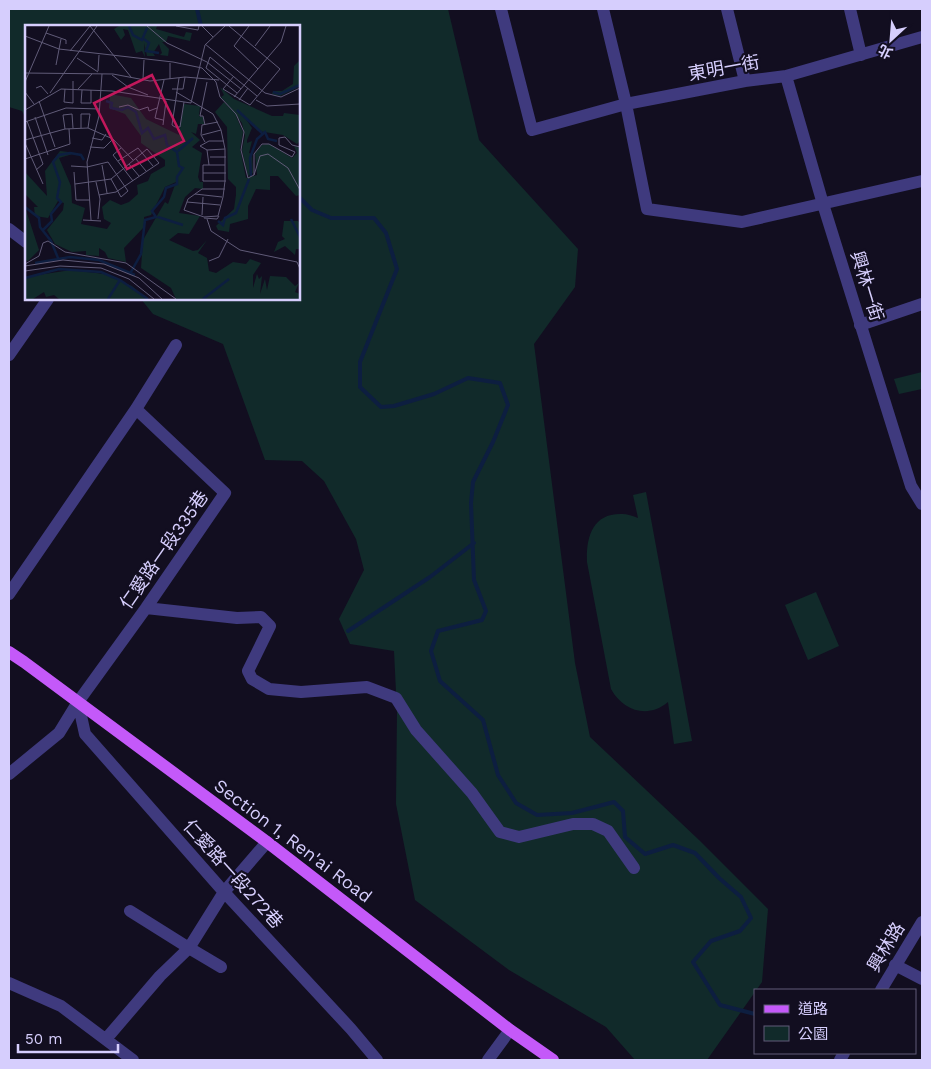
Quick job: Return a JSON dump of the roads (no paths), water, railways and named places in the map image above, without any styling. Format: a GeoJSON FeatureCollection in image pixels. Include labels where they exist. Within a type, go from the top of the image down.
{"type":"FeatureCollection","features":[{"type":"Feature","properties":{"kind":"main road","name":"Section 1, Ren'ai Road"},"geometry":{"type":"LineString","coordinates":[[9,652],[267,842],[510,1030],[553,1060]]}},
{"type":"Feature","properties":{"kind":"street","name":"東明一街"},"geometry":{"type":"LineString","coordinates":[[501,9],[532,130],[626,104],[744,81],[786,76],[922,37]]}},
{"type":"Feature","properties":{"kind":"street"},"geometry":{"type":"LineString","coordinates":[[603,9],[626,104],[648,209],[742,222],[922,181]]}},
{"type":"Feature","properties":{"kind":"street"},"geometry":{"type":"LineString","coordinates":[[727,9],[744,81]]}},
{"type":"Feature","properties":{"kind":"street"},"geometry":{"type":"LineString","coordinates":[[850,9],[861,55]]}},
{"type":"Feature","properties":{"kind":"street","name":"興林一街"},"geometry":{"type":"LineString","coordinates":[[786,76],[822,204],[860,325],[917,483],[922,504]]}},
{"type":"Feature","properties":{"kind":"street"},"geometry":{"type":"LineString","coordinates":[[9,229],[25,241]]}},
{"type":"Feature","properties":{"kind":"street"},"geometry":{"type":"LineString","coordinates":[[9,355],[47,300]]}},
{"type":"Feature","properties":{"kind":"street"},"geometry":{"type":"LineString","coordinates":[[860,325],[922,304]]}},
{"type":"Feature","properties":{"kind":"street"},"geometry":{"type":"LineString","coordinates":[[9,594],[136,409],[176,345]]}},
{"type":"Feature","properties":{"kind":"street","name":"仁愛路一段335巷"},"geometry":{"type":"LineString","coordinates":[[9,774],[58,733],[225,493],[136,409]]}},
{"type":"Feature","properties":{"kind":"street"},"geometry":{"type":"LineString","coordinates":[[146,608],[237,618],[261,618],[270,626],[248,671],[252,679],[269,689],[301,692],[367,687],[396,698],[416,730],[472,794],[500,832],[519,836],[573,824],[593,824],[608,831],[634,868]]}},
{"type":"Feature","properties":{"kind":"street","name":"仁愛路一段272巷"},"geometry":{"type":"LineString","coordinates":[[78,702],[85,734],[224,892],[314,988],[377,1060]]}},
{"type":"Feature","properties":{"kind":"street"},"geometry":{"type":"LineString","coordinates":[[106,1039],[160,976],[189,948],[224,892],[267,842]]}},
{"type":"Feature","properties":{"kind":"street"},"geometry":{"type":"LineString","coordinates":[[130,912],[221,967]]}},
{"type":"Feature","properties":{"kind":"street","name":"興林路"},"geometry":{"type":"LineString","coordinates":[[881,989],[922,922]]}},
{"type":"Feature","properties":{"kind":"street"},"geometry":{"type":"LineString","coordinates":[[895,965],[922,979]]}},
{"type":"Feature","properties":{"kind":"street"},"geometry":{"type":"LineString","coordinates":[[9,983],[61,1006],[133,1060]]}},
{"type":"Feature","properties":{"kind":"street"},"geometry":{"type":"LineString","coordinates":[[488,1060],[510,1030]]}},
{"type":"Feature","properties":{"kind":"waterway"},"geometry":{"type":"LineString","coordinates":[[197,9],[201,25]]}},
{"type":"Feature","properties":{"kind":"waterway"},"geometry":{"type":"LineString","coordinates":[[300,198],[312,210],[331,218],[374,218],[386,233],[397,269],[360,362],[360,387],[381,407],[394,406],[434,394],[468,378],[500,383],[508,405],[493,442],[473,482],[471,503],[474,580],[486,611],[482,620],[438,631],[431,651],[440,681],[483,720],[498,775],[516,803],[537,815],[572,813],[614,802],[623,811],[625,837],[645,854],[673,845],[695,853],[741,897],[751,918],[740,931],[711,941],[693,962],[720,1005],[754,1014]]}},
{"type":"Feature","properties":{"kind":"waterway"},"geometry":{"type":"LineString","coordinates":[[348,631],[430,577],[474,543]]}}]}
